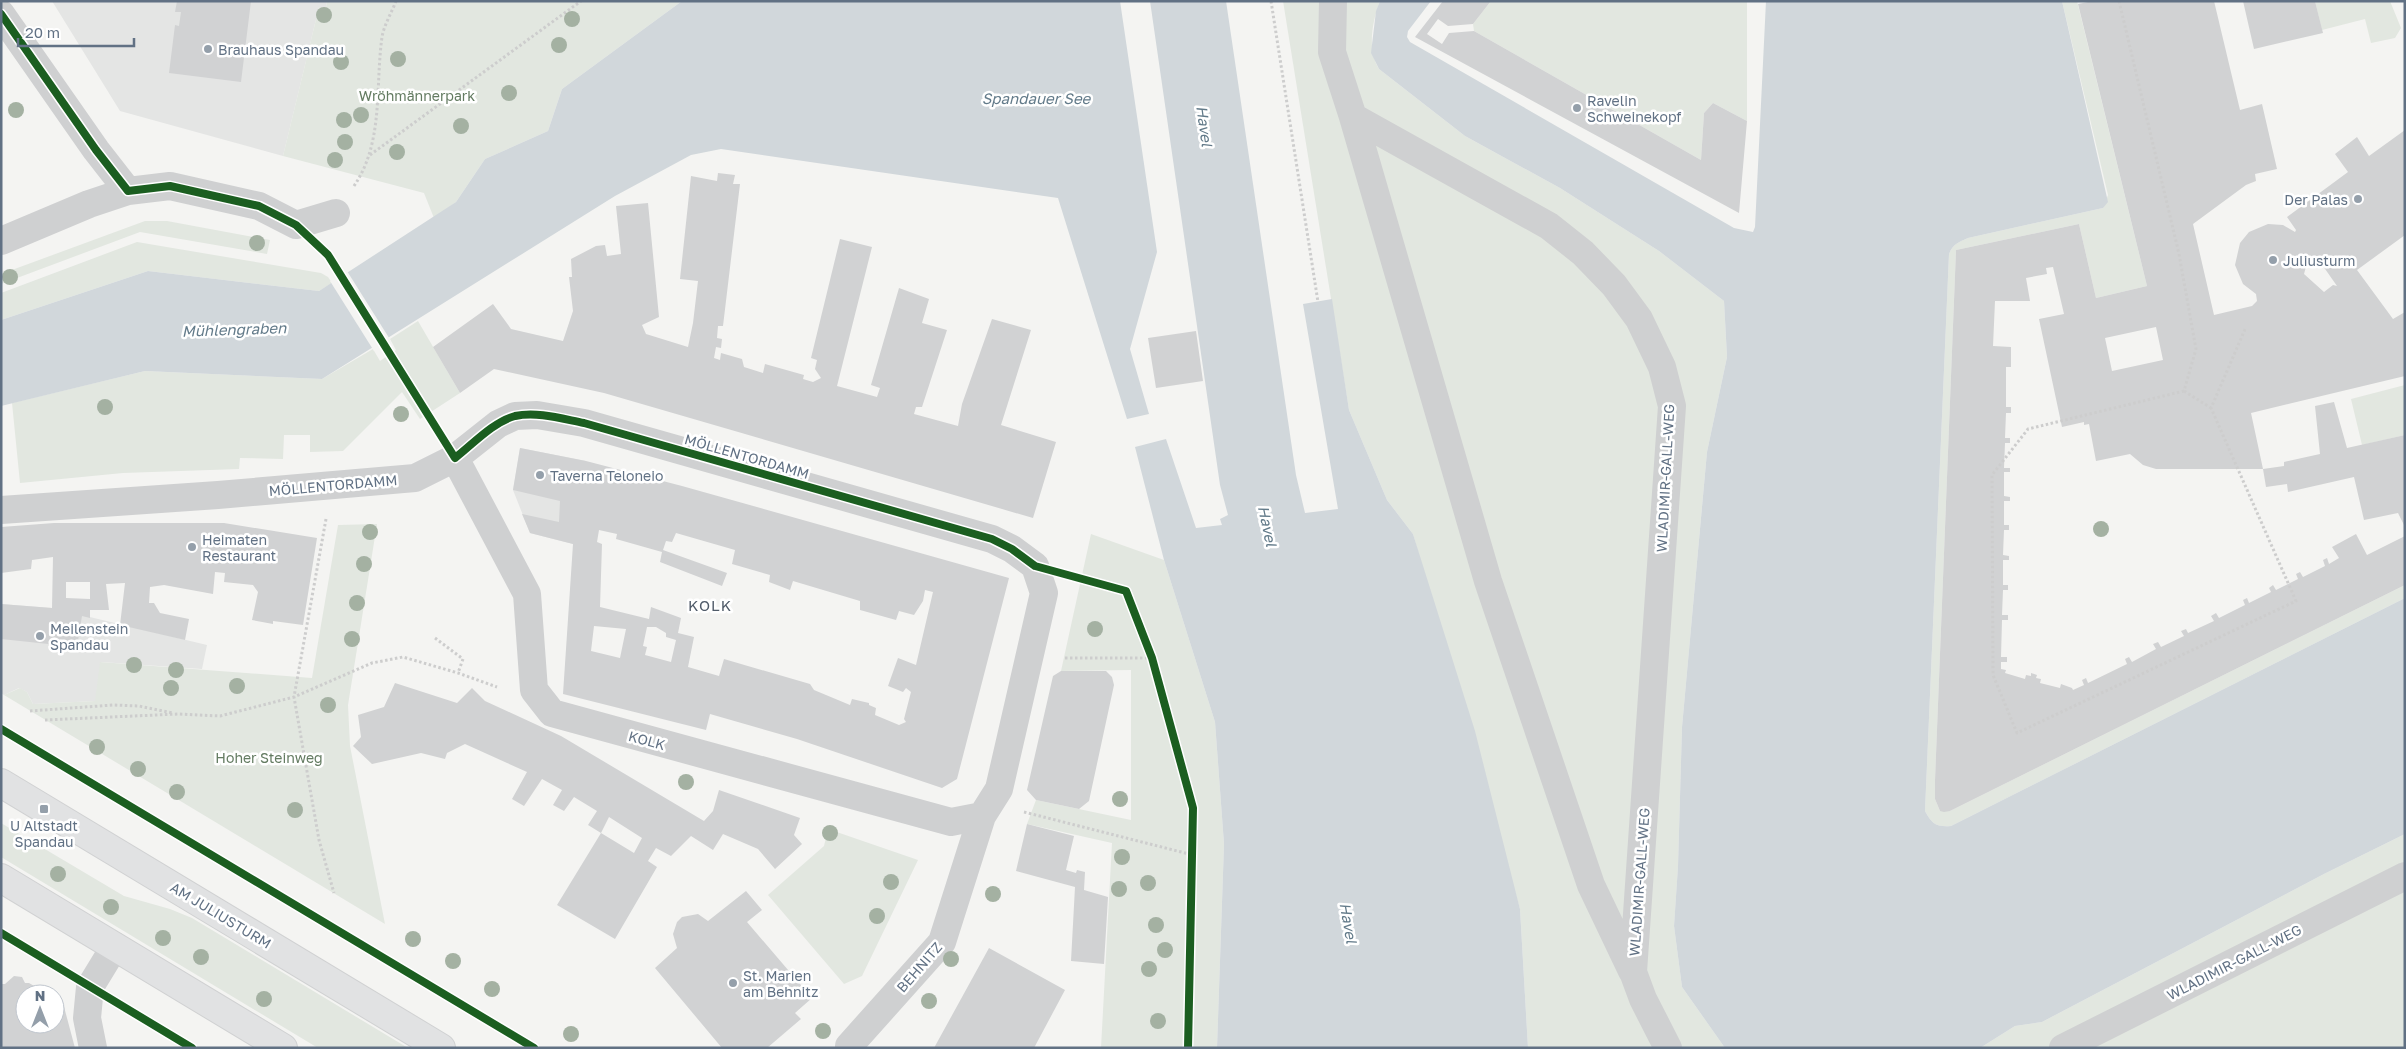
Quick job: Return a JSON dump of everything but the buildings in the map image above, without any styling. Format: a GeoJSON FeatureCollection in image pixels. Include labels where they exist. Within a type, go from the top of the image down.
{"type":"FeatureCollection","features":[{"type":"Feature","properties":{"kind":"main road","name":"AM JULIUSTURM"},"geometry":{"type":"LineString","coordinates":[[1,783],[441,1048]]}},
{"type":"Feature","properties":{"kind":"main road"},"geometry":{"type":"LineString","coordinates":[[1,878],[284,1048]]}},
{"type":"Feature","properties":{"kind":"street"},"geometry":{"type":"LineString","coordinates":[[1334,1],[1332,52],[1353,117],[1488,580],[1590,885],[1633,972]]}},
{"type":"Feature","properties":{"kind":"street"},"geometry":{"type":"LineString","coordinates":[[1,14],[96,150],[128,191]]}},
{"type":"Feature","properties":{"kind":"street","name":"WLADIMIR-GALL-WEG"},"geometry":{"type":"LineString","coordinates":[[1353,117],[1549,226],[1583,253],[1614,285],[1639,319],[1662,367],[1672,406],[1633,972],[1643,999],[1668,1048]]}},
{"type":"Feature","properties":{"kind":"street"},"geometry":{"type":"LineString","coordinates":[[1,242],[89,204],[128,191],[170,186],[259,206],[296,224],[336,213]]}},
{"type":"Feature","properties":{"kind":"street","name":"MÖLLENTORDAMM"},"geometry":{"type":"LineString","coordinates":[[1,510],[218,496],[415,478],[455,458],[498,424],[515,416],[537,415],[584,423],[992,539],[1012,549],[1035,566],[1044,593],[999,789],[982,816]]}},
{"type":"Feature","properties":{"kind":"street","name":"KOLK"},"geometry":{"type":"LineString","coordinates":[[455,458],[527,594],[534,690],[552,713],[951,822],[982,816]]}},
{"type":"Feature","properties":{"kind":"street","name":"BEHNITZ"},"geometry":{"type":"LineString","coordinates":[[849,1046],[942,942],[982,816]]}},
{"type":"Feature","properties":{"kind":"street","name":"WLADIMIR-GALL-WEG"},"geometry":{"type":"LineString","coordinates":[[2063,1048],[2405,876]]}},
{"type":"Feature","properties":{"kind":"street"},"geometry":{"type":"LineString","coordinates":[[97,1042],[87,1018],[90,987],[115,946]]}},
{"type":"Feature","properties":{"kind":"path"},"geometry":{"type":"LineString","coordinates":[[360,176],[369,155],[377,112],[382,35],[396,1]]}},
{"type":"Feature","properties":{"kind":"path"},"geometry":{"type":"LineString","coordinates":[[369,155],[581,1]]}},
{"type":"Feature","properties":{"kind":"path"},"geometry":{"type":"LineString","coordinates":[[1271,1],[1318,302]]}},
{"type":"Feature","properties":{"kind":"path"},"geometry":{"type":"LineString","coordinates":[[2119,1],[2179,254],[2196,349],[2184,392]]}},
{"type":"Feature","properties":{"kind":"path"},"geometry":{"type":"LineString","coordinates":[[328,255],[337,272]]}},
{"type":"Feature","properties":{"kind":"path"},"geometry":{"type":"LineString","coordinates":[[2211,408],[2246,327]]}},
{"type":"Feature","properties":{"kind":"path"},"geometry":{"type":"LineString","coordinates":[[389,354],[433,421]]}},
{"type":"Feature","properties":{"kind":"path"},"geometry":{"type":"LineString","coordinates":[[2184,392],[2211,408],[2296,601],[2017,733],[1993,675],[1992,475],[2028,429],[2184,392]]}},
{"type":"Feature","properties":{"kind":"path"},"geometry":{"type":"LineString","coordinates":[[327,516],[294,698],[319,840],[334,893]]}},
{"type":"Feature","properties":{"kind":"path"},"geometry":{"type":"LineString","coordinates":[[1070,575],[1126,591],[1152,658],[1193,808],[1188,1048]]}},
{"type":"Feature","properties":{"kind":"path"},"geometry":{"type":"LineString","coordinates":[[436,638],[463,658],[458,673]]}},
{"type":"Feature","properties":{"kind":"path"},"geometry":{"type":"LineString","coordinates":[[45,720],[178,714],[220,716],[294,698],[372,663],[403,656],[497,687]]}},
{"type":"Feature","properties":{"kind":"path"},"geometry":{"type":"LineString","coordinates":[[1060,658],[1152,658]]}},
{"type":"Feature","properties":{"kind":"path"},"geometry":{"type":"LineString","coordinates":[[30,711],[113,705],[139,706],[178,714]]}},
{"type":"Feature","properties":{"kind":"path"},"geometry":{"type":"LineString","coordinates":[[1018,810],[1193,855]]}},
{"type":"Feature","properties":{"kind":"shaded area"},"geometry":{"type":"Polygon","coordinates":[[[52,1],[327,1],[326,8],[319,7],[283,156],[120,111],[52,1]]]}},
{"type":"Feature","properties":{"kind":"shaded area"},"geometry":{"type":"Polygon","coordinates":[[[520,448],[586,461],[573,544],[530,533],[513,490],[520,448]]]}},
{"type":"Feature","properties":{"kind":"shaded area"},"geometry":{"type":"Polygon","coordinates":[[[1,604],[52,608],[207,645],[202,669],[101,662],[96,701],[33,704],[27,692],[19,688],[4,695],[1,693],[1,604]]]}},
{"type":"Feature","properties":{"kind":"green space","name":"Wröhmännerpark"},"geometry":{"type":"Polygon","coordinates":[[[327,1],[682,1],[562,89],[548,131],[485,159],[456,202],[434,218],[424,193],[283,156],[319,7],[326,8],[327,1]]]}},
{"type":"Feature","properties":{"kind":"green space"},"geometry":{"type":"Polygon","coordinates":[[[1283,1],[1380,1],[1372,36],[1373,53],[1379,69],[1465,136],[1560,188],[1659,251],[1724,301],[1727,357],[1707,452],[1682,727],[1678,866],[1674,926],[1682,987],[1725,1048],[1528,1048],[1520,909],[1413,534],[1387,500],[1349,410],[1283,1]]]}},
{"type":"Feature","properties":{"kind":"green space"},"geometry":{"type":"Polygon","coordinates":[[[1491,1],[1747,1],[1747,121],[1713,103],[1704,113],[1701,160],[1474,31],[1473,24],[1491,1]]]}},
{"type":"Feature","properties":{"kind":"green space"},"geometry":{"type":"Polygon","coordinates":[[[2062,1],[2077,1],[2147,286],[2096,298],[2079,224],[1956,250],[1935,780],[1935,799],[1940,811],[1950,811],[2405,585],[2405,598],[1951,826],[1942,826],[1932,822],[1925,811],[1949,254],[1954,246],[1968,238],[2103,208],[2108,195],[2062,1]]]}},
{"type":"Feature","properties":{"kind":"green space"},"geometry":{"type":"Polygon","coordinates":[[[2315,1],[2390,1],[2401,28],[2395,38],[2371,43],[2365,19],[2322,30],[2315,1]]]}},
{"type":"Feature","properties":{"kind":"green space"},"geometry":{"type":"Polygon","coordinates":[[[145,221],[167,221],[270,240],[267,254],[140,232],[1,284],[1,274],[145,221]]]}},
{"type":"Feature","properties":{"kind":"green space"},"geometry":{"type":"Polygon","coordinates":[[[137,242],[321,273],[328,277],[332,283],[319,291],[148,271],[1,320],[1,293],[137,242]]]}},
{"type":"Feature","properties":{"kind":"green space"},"geometry":{"type":"Polygon","coordinates":[[[418,321],[460,393],[420,419],[402,392],[343,451],[310,452],[310,435],[284,435],[283,459],[240,458],[239,469],[123,473],[20,483],[12,403],[145,371],[322,379],[373,349],[380,361],[396,350],[390,339],[418,321]]]}},
{"type":"Feature","properties":{"kind":"green space"},"geometry":{"type":"Polygon","coordinates":[[[2405,385],[2405,435],[2362,445],[2351,399],[2405,385]]]}},
{"type":"Feature","properties":{"kind":"green space","name":"Hoher Steinweg"},"geometry":{"type":"Polygon","coordinates":[[[377,524],[348,705],[350,746],[385,924],[4,695],[20,688],[27,692],[33,704],[95,701],[100,662],[312,678],[338,525],[377,524]]]}},
{"type":"Feature","properties":{"kind":"green space"},"geometry":{"type":"Polygon","coordinates":[[[1091,534],[1164,560],[1215,722],[1224,844],[1217,1048],[1101,1048],[1112,843],[1027,824],[1036,800],[1131,820],[1131,670],[1061,671],[1091,534]]]}},
{"type":"Feature","properties":{"kind":"green space"},"geometry":{"type":"Polygon","coordinates":[[[1,823],[124,896],[170,909],[192,918],[408,1048],[318,1048],[1,857],[1,823]]]}},
{"type":"Feature","properties":{"kind":"green space"},"geometry":{"type":"Polygon","coordinates":[[[828,829],[918,860],[862,976],[844,984],[768,895],[824,846],[828,829]]]}},
{"type":"Feature","properties":{"kind":"green space"},"geometry":{"type":"Polygon","coordinates":[[[2405,834],[2405,1048],[1980,1048],[2015,1026],[2042,1022],[2324,874],[2405,834]]]}},
{"type":"Feature","properties":{"kind":"water","name":"Spandauer See"},"geometry":{"type":"Polygon","coordinates":[[[682,1],[1120,1],[1157,252],[1130,349],[1149,414],[1127,419],[1058,198],[721,149],[691,155],[615,196],[322,379],[145,371],[1,406],[1,320],[148,271],[319,291],[456,202],[485,159],[548,131],[562,89],[682,1]]]}},
{"type":"Feature","properties":{"kind":"water","name":"Havel"},"geometry":{"type":"Polygon","coordinates":[[[1150,1],[1226,1],[1296,475],[1305,513],[1338,509],[1303,304],[1332,299],[1349,410],[1387,500],[1413,534],[1475,731],[1520,909],[1528,1048],[1217,1048],[1224,844],[1215,722],[1164,560],[1135,447],[1166,439],[1196,528],[1222,525],[1220,519],[1228,515],[1220,485],[1150,1]]]}},
{"type":"Feature","properties":{"kind":"water"},"geometry":{"type":"Polygon","coordinates":[[[1380,1],[1431,1],[1408,31],[1407,37],[1410,42],[1734,228],[1753,232],[1755,227],[1766,1],[2062,1],[2108,202],[2103,208],[1968,238],[1954,246],[1949,254],[1925,811],[1935,824],[1951,826],[2405,598],[2405,834],[2324,874],[2042,1022],[2015,1026],[1980,1048],[1725,1048],[1682,987],[1674,926],[1678,866],[1682,727],[1707,452],[1727,357],[1724,301],[1659,251],[1560,188],[1465,136],[1379,69],[1371,53],[1376,11],[1380,1]]]}},
{"type":"Feature","properties":{"kind":"pier"},"geometry":{"type":"Polygon","coordinates":[[[347,271],[391,341],[374,351],[330,281],[347,271]]]}},
{"type":"Feature","properties":{"kind":"cycle path"},"geometry":{"type":"LineString","coordinates":[[1,14],[96,150],[128,191],[170,186],[259,206],[296,225],[328,255],[455,458],[483,434],[507,419],[532,414],[559,418],[584,423],[992,539],[1012,549],[1035,566],[1126,591],[1152,658],[1193,808],[1188,1048]]}},
{"type":"Feature","properties":{"kind":"cycle path"},"geometry":{"type":"LineString","coordinates":[[1,729],[534,1048]]}},
{"type":"Feature","properties":{"kind":"cycle path"},"geometry":{"type":"LineString","coordinates":[[1,933],[192,1048]]}},
{"type":"Feature","properties":{"kind":"place","name":"Brauhaus Spandau"},"geometry":{"type":"Point","coordinates":[208,49]}},
{"type":"Feature","properties":{"kind":"place","name":"Ravelin Schweinekopf"},"geometry":{"type":"Point","coordinates":[1577,108]}},
{"type":"Feature","properties":{"kind":"place","name":"Der Palas"},"geometry":{"type":"Point","coordinates":[2358,199]}},
{"type":"Feature","properties":{"kind":"place","name":"Juliusturm"},"geometry":{"type":"Point","coordinates":[2273,260]}},
{"type":"Feature","properties":{"kind":"place","name":"Taverna Teloneio"},"geometry":{"type":"Point","coordinates":[540,475]}},
{"type":"Feature","properties":{"kind":"place","name":"Heimaten Restaurant"},"geometry":{"type":"Point","coordinates":[192,547]}},
{"type":"Feature","properties":{"kind":"place","name":"Meilenstein Spandau"},"geometry":{"type":"Point","coordinates":[40,636]}},
{"type":"Feature","properties":{"kind":"place","name":"U Altstadt Spandau"},"geometry":{"type":"Point","coordinates":[44,809]}},
{"type":"Feature","properties":{"kind":"place","name":"St. Marien am Behnitz"},"geometry":{"type":"Point","coordinates":[733,983]}},
{"type":"Feature","properties":{"kind":"district","name":"KOLK"},"geometry":{"type":"Point","coordinates":[710,605]}},
{"type":"Feature","properties":{"kind":"water label","name":"Mühlengraben"},"geometry":{"type":"Point","coordinates":[234,329]}}]}
